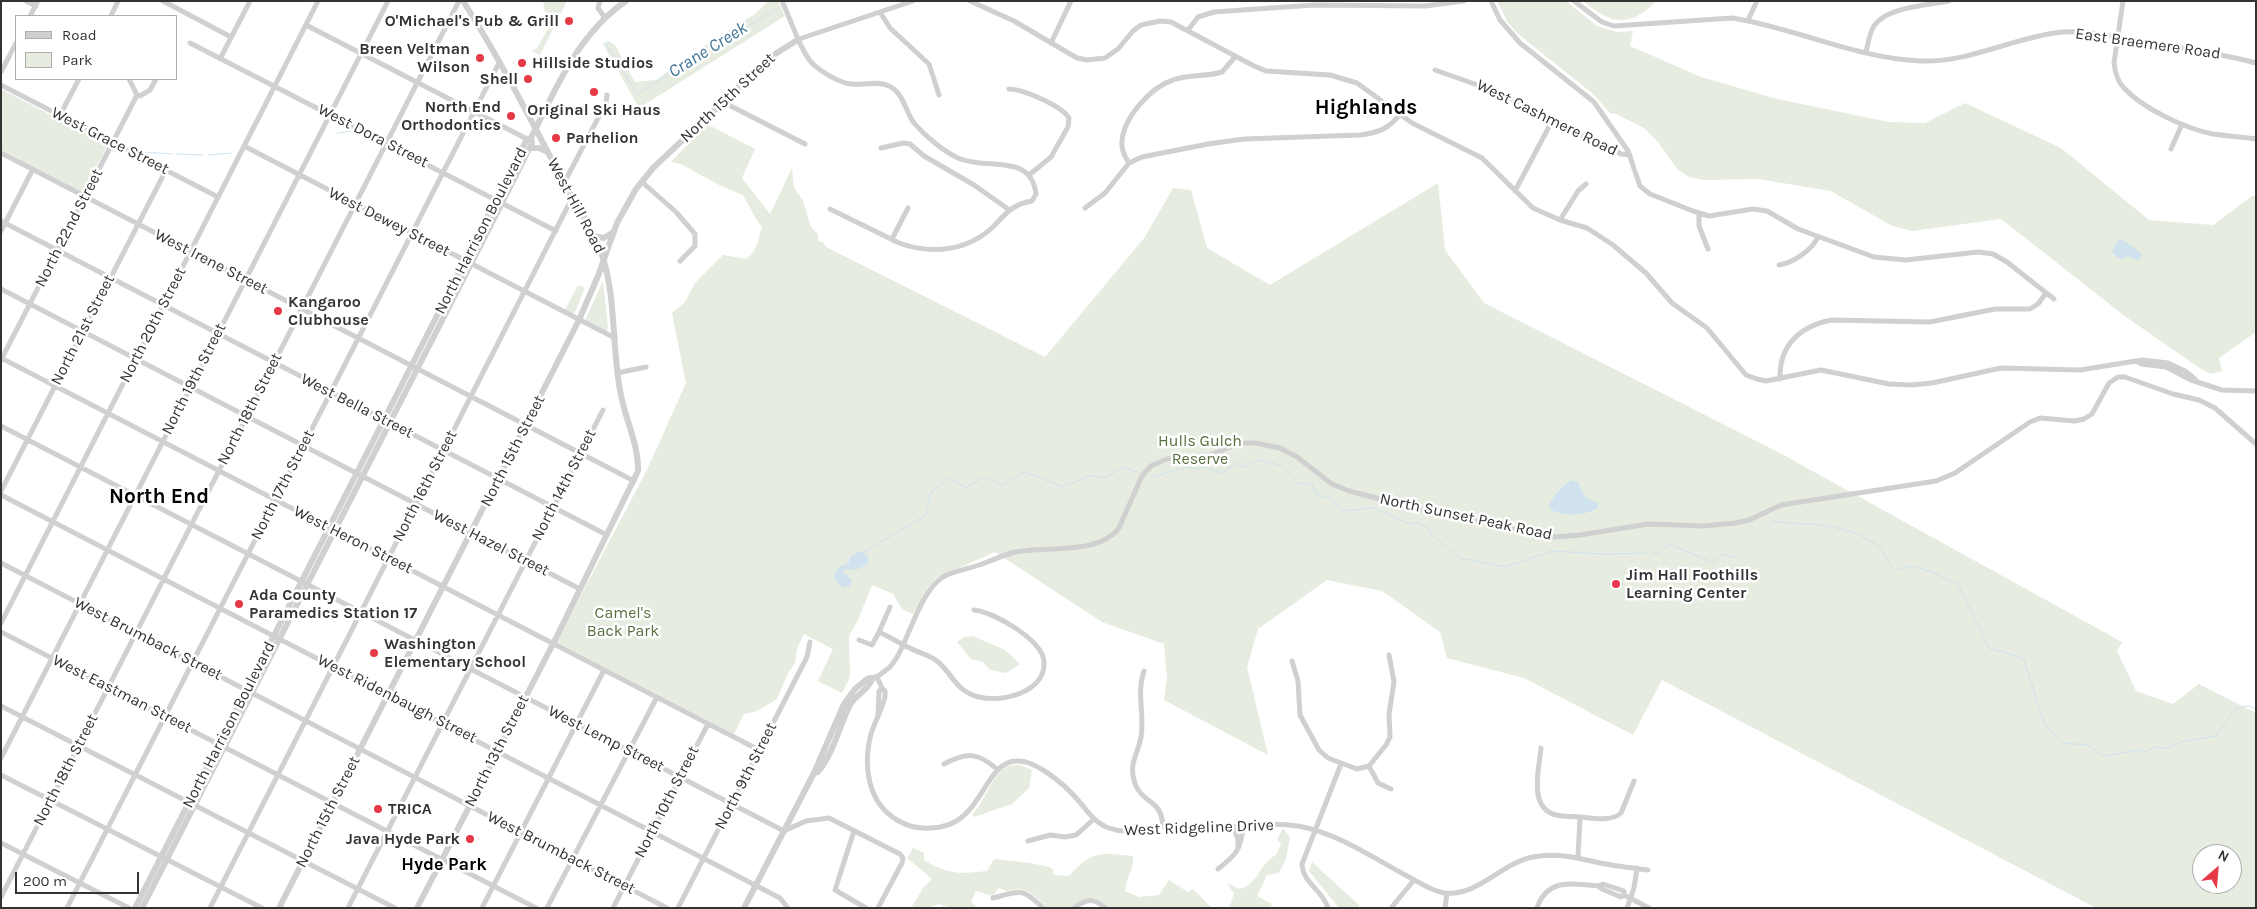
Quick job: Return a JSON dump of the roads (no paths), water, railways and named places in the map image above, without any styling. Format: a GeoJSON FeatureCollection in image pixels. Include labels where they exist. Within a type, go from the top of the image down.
{"type":"FeatureCollection","features":[{"type":"Feature","properties":{"kind":"street"},"geometry":{"type":"LineString","coordinates":[[26,1],[37,4],[31,15]]}},
{"type":"Feature","properties":{"kind":"street"},"geometry":{"type":"LineString","coordinates":[[111,15],[118,1]]}},
{"type":"Feature","properties":{"kind":"street"},"geometry":{"type":"LineString","coordinates":[[163,1],[231,37]]}},
{"type":"Feature","properties":{"kind":"street"},"geometry":{"type":"LineString","coordinates":[[220,59],[250,1]]}},
{"type":"Feature","properties":{"kind":"street","name":"North 20th Street"},"geometry":{"type":"LineString","coordinates":[[1,623],[318,1]]}},
{"type":"Feature","properties":{"kind":"street","name":"North 19th Street"},"geometry":{"type":"LineString","coordinates":[[1,758],[388,1]]}},
{"type":"Feature","properties":{"kind":"street","name":"North 18th Street"},"geometry":{"type":"LineString","coordinates":[[1,897],[459,1]]}},
{"type":"Feature","properties":{"kind":"street"},"geometry":{"type":"LineString","coordinates":[[600,1],[598,8],[605,18]]}},
{"type":"Feature","properties":{"kind":"street"},"geometry":{"type":"LineString","coordinates":[[306,24],[529,138],[574,57],[588,37],[605,18],[626,1]]}},
{"type":"Feature","properties":{"kind":"street"},"geometry":{"type":"LineString","coordinates":[[782,1],[812,63],[850,84],[876,83],[890,86],[902,98],[908,114],[921,130],[953,155],[967,161],[1012,166],[1022,169],[1029,174],[1036,187],[1035,198],[1032,201],[1017,204],[1008,209],[979,238],[950,249],[934,251],[892,239],[830,208]]}},
{"type":"Feature","properties":{"kind":"street"},"geometry":{"type":"LineString","coordinates":[[799,39],[914,1]]}},
{"type":"Feature","properties":{"kind":"street"},"geometry":{"type":"LineString","coordinates":[[970,1],[1014,21],[1077,58],[1097,60],[1112,54],[1133,31],[1149,22],[1171,22],[1235,57],[1266,71],[1330,75],[1348,79],[1367,88],[1400,114],[1432,134],[1482,158],[1533,208],[1560,220],[1586,228],[1613,245],[1646,273],[1672,303],[1707,328],[1746,375],[1766,381],[1821,370],[1889,384],[1911,385],[1932,383],[2001,368],[2080,370],[2142,360],[2168,363],[2185,371],[2196,380],[2222,390],[2242,392],[2256,390]]}},
{"type":"Feature","properties":{"kind":"street"},"geometry":{"type":"LineString","coordinates":[[1051,43],[1071,1]]}},
{"type":"Feature","properties":{"kind":"street"},"geometry":{"type":"LineString","coordinates":[[1188,30],[1198,17],[1214,12],[1314,5],[1380,7],[1464,1]]}},
{"type":"Feature","properties":{"kind":"street"},"geometry":{"type":"LineString","coordinates":[[1491,1],[1500,20],[1515,38],[1594,102],[1630,155],[1640,186],[1650,194],[1699,214],[1722,215],[1759,209],[1773,213],[1791,226],[1818,237],[1867,255],[1891,260],[1921,260],[1978,252],[1993,254],[2007,262],[2054,299]]}},
{"type":"Feature","properties":{"kind":"street","name":"East Braemere Road"},"geometry":{"type":"LineString","coordinates":[[1574,1],[1602,22],[1614,26],[1719,18],[1748,20],[1831,45],[1899,59],[1936,61],[1956,59],[2055,33],[2086,32],[2206,51],[2256,63]]}},
{"type":"Feature","properties":{"kind":"street"},"geometry":{"type":"LineString","coordinates":[[1748,20],[1757,1]]}},
{"type":"Feature","properties":{"kind":"street"},"geometry":{"type":"LineString","coordinates":[[1866,52],[1874,26],[1882,17],[1899,11],[1949,1]]}},
{"type":"Feature","properties":{"kind":"street"},"geometry":{"type":"LineString","coordinates":[[2123,1],[2114,63],[2115,72],[2124,88],[2140,102],[2182,124],[2212,134],[2256,139]]}},
{"type":"Feature","properties":{"kind":"street","name":"West Hill Road"},"geometry":{"type":"LineString","coordinates":[[467,3],[536,128],[604,258],[617,373],[626,418],[638,459]]}},
{"type":"Feature","properties":{"kind":"street"},"geometry":{"type":"LineString","coordinates":[[880,12],[890,28],[929,64],[939,95]]}},
{"type":"Feature","properties":{"kind":"street","name":"North 15th Street"},"geometry":{"type":"LineString","coordinates":[[279,908],[579,320],[625,206],[642,182],[723,102],[772,56],[799,39]]}},
{"type":"Feature","properties":{"kind":"street","name":"West Dora Street"},"geometry":{"type":"LineString","coordinates":[[190,44],[270,85],[275,85],[556,231]]}},
{"type":"Feature","properties":{"kind":"street"},"geometry":{"type":"LineString","coordinates":[[1,72],[15,45]]}},
{"type":"Feature","properties":{"kind":"street"},"geometry":{"type":"LineString","coordinates":[[1129,164],[1122,150],[1123,134],[1133,114],[1149,94],[1171,80],[1222,72],[1235,57]]}},
{"type":"Feature","properties":{"kind":"street","name":"North 17th Street"},"geometry":{"type":"LineString","coordinates":[[67,908],[500,63]]}},
{"type":"Feature","properties":{"kind":"street","name":"West Cashmere Road"},"geometry":{"type":"LineString","coordinates":[[1435,70],[1503,94],[1552,121],[1621,154],[1630,155]]}},
{"type":"Feature","properties":{"kind":"street"},"geometry":{"type":"LineString","coordinates":[[60,115],[78,80]]}},
{"type":"Feature","properties":{"kind":"street"},"geometry":{"type":"LineString","coordinates":[[129,80],[137,96],[144,96],[155,80]]}},
{"type":"Feature","properties":{"kind":"street","name":"West Grace Street"},"geometry":{"type":"LineString","coordinates":[[1,85],[218,197]]}},
{"type":"Feature","properties":{"kind":"street"},"geometry":{"type":"LineString","coordinates":[[1009,90],[1023,91],[1063,110],[1069,118],[1068,127],[1052,157],[1029,174]]}},
{"type":"Feature","properties":{"kind":"street"},"geometry":{"type":"LineString","coordinates":[[564,183],[606,103],[607,95]]}},
{"type":"Feature","properties":{"kind":"street","name":"North 22nd Street"},"geometry":{"type":"LineString","coordinates":[[2,359],[137,96]]}},
{"type":"Feature","properties":{"kind":"street"},"geometry":{"type":"LineString","coordinates":[[723,102],[805,144]]}},
{"type":"Feature","properties":{"kind":"street"},"geometry":{"type":"LineString","coordinates":[[527,113],[541,112],[547,106]]}},
{"type":"Feature","properties":{"kind":"street"},"geometry":{"type":"LineString","coordinates":[[1085,208],[1105,193],[1129,164],[1142,157],[1244,139],[1378,133],[1388,127],[1400,114]]}},
{"type":"Feature","properties":{"kind":"street"},"geometry":{"type":"LineString","coordinates":[[1515,191],[1552,121]]}},
{"type":"Feature","properties":{"kind":"street"},"geometry":{"type":"LineString","coordinates":[[2171,149],[2182,124]]}},
{"type":"Feature","properties":{"kind":"street","name":"North Harrison Boulevard"},"geometry":{"type":"LineString","coordinates":[[135,908],[164,858],[468,263],[530,148],[532,143],[529,138]]}},
{"type":"Feature","properties":{"kind":"street","name":"North Harrison Boulevard"},"geometry":{"type":"LineString","coordinates":[[500,202],[529,138]]}},
{"type":"Feature","properties":{"kind":"street"},"geometry":{"type":"LineString","coordinates":[[881,148],[903,143],[910,144],[924,156],[974,185],[1008,209]]}},
{"type":"Feature","properties":{"kind":"street","name":"West Dewey Street"},"geometry":{"type":"LineString","coordinates":[[244,146],[614,338]]}},
{"type":"Feature","properties":{"kind":"street"},"geometry":{"type":"LineString","coordinates":[[530,148],[539,148],[548,152]]}},
{"type":"Feature","properties":{"kind":"street","name":"West Irene Street"},"geometry":{"type":"LineString","coordinates":[[1,153],[634,481]]}},
{"type":"Feature","properties":{"kind":"street"},"geometry":{"type":"LineString","coordinates":[[1,231],[3,222],[33,170]]}},
{"type":"Feature","properties":{"kind":"street","name":"North 21st Street"},"geometry":{"type":"LineString","coordinates":[[1,491],[166,170]]}},
{"type":"Feature","properties":{"kind":"street"},"geometry":{"type":"LineString","coordinates":[[642,182],[676,212],[695,234],[695,246],[680,261]]}},
{"type":"Feature","properties":{"kind":"street"},"geometry":{"type":"LineString","coordinates":[[1560,220],[1578,191],[1586,184]]}},
{"type":"Feature","properties":{"kind":"street","name":"North 16th Street"},"geometry":{"type":"LineString","coordinates":[[210,908],[572,198]]}},
{"type":"Feature","properties":{"kind":"street"},"geometry":{"type":"LineString","coordinates":[[892,239],[908,208]]}},
{"type":"Feature","properties":{"kind":"street"},"geometry":{"type":"LineString","coordinates":[[1699,214],[1699,226],[1708,249]]}},
{"type":"Feature","properties":{"kind":"street","name":"West Bella Street"},"geometry":{"type":"LineString","coordinates":[[3,222],[607,535]]}},
{"type":"Feature","properties":{"kind":"street"},"geometry":{"type":"LineString","coordinates":[[594,236],[607,238],[613,232]]}},
{"type":"Feature","properties":{"kind":"street"},"geometry":{"type":"LineString","coordinates":[[1779,265],[1791,262],[1813,245],[1818,237]]}},
{"type":"Feature","properties":{"kind":"street","name":"West Hazel Street"},"geometry":{"type":"LineString","coordinates":[[1,289],[580,589]]}},
{"type":"Feature","properties":{"kind":"street"},"geometry":{"type":"LineString","coordinates":[[1780,378],[1780,362],[1788,344],[1796,336],[1822,323],[1832,320],[1930,322],[1995,309],[2030,309],[2038,304],[2046,293]]}},
{"type":"Feature","properties":{"kind":"street","name":"West Heron Street"},"geometry":{"type":"LineString","coordinates":[[2,359],[759,750]]}},
{"type":"Feature","properties":{"kind":"street"},"geometry":{"type":"LineString","coordinates":[[617,373],[646,367]]}},
{"type":"Feature","properties":{"kind":"street","name":"North Sunset Peak Road"},"geometry":{"type":"LineString","coordinates":[[874,678],[890,667],[904,645],[931,590],[943,577],[1014,552],[1073,548],[1104,541],[1114,535],[1119,528],[1145,471],[1158,462],[1167,459],[1207,456],[1241,443],[1270,446],[1292,454],[1332,484],[1348,492],[1430,512],[1485,521],[1547,536],[1580,535],[1648,524],[1711,525],[1749,520],[1781,505],[1936,481],[1956,473],[2030,422],[2040,418],[2075,421],[2084,419],[2092,414],[2109,382],[2118,378],[2132,378],[2173,394],[2199,400],[2215,408],[2256,444]]}},
{"type":"Feature","properties":{"kind":"street","name":"North 14th Street"},"geometry":{"type":"LineString","coordinates":[[348,908],[603,410]]}},
{"type":"Feature","properties":{"kind":"street","name":"West Lemp Street"},"geometry":{"type":"LineString","coordinates":[[1,426],[784,831]]}},
{"type":"Feature","properties":{"kind":"street","name":"North 13th Street"},"geometry":{"type":"LineString","coordinates":[[417,908],[634,481],[638,471],[638,459]]}},
{"type":"Feature","properties":{"kind":"street","name":"West Ridenbaugh Street"},"geometry":{"type":"LineString","coordinates":[[1,495],[756,885],[780,898],[788,908]]}},
{"type":"Feature","properties":{"kind":"street","name":"West Brumback Street"},"geometry":{"type":"LineString","coordinates":[[1,563],[667,908]]}},
{"type":"Feature","properties":{"kind":"street"},"geometry":{"type":"LineString","coordinates":[[859,640],[872,645],[890,607]]}},
{"type":"Feature","properties":{"kind":"street"},"geometry":{"type":"LineString","coordinates":[[879,632],[937,661],[959,687],[978,697],[1009,698],[1036,684],[1044,670],[1041,652],[1006,622],[985,611],[974,610]]}},
{"type":"Feature","properties":{"kind":"street","name":"West Eastman Street"},"geometry":{"type":"LineString","coordinates":[[1,632],[536,908]]}},
{"type":"Feature","properties":{"kind":"street","name":"North 9th Street"},"geometry":{"type":"LineString","coordinates":[[678,908],[807,657],[810,642]]}},
{"type":"Feature","properties":{"kind":"street"},"geometry":{"type":"LineString","coordinates":[[1292,661],[1298,681],[1298,707],[1304,725],[1322,754],[1341,764],[1357,769],[1369,766],[1390,737],[1389,714],[1394,682],[1389,655]]}},
{"type":"Feature","properties":{"kind":"street"},"geometry":{"type":"LineString","coordinates":[[482,908],[604,670]]}},
{"type":"Feature","properties":{"kind":"street"},"geometry":{"type":"LineString","coordinates":[[1144,671],[1140,686],[1141,736],[1134,754],[1134,775],[1140,791],[1160,811],[1163,826]]}},
{"type":"Feature","properties":{"kind":"street"},"geometry":{"type":"LineString","coordinates":[[744,908],[814,773],[818,772],[828,757],[851,703],[874,678],[882,688],[879,691],[878,715],[866,756],[867,774],[872,791],[881,806],[895,819],[908,826],[935,828],[962,818],[977,803],[997,769],[984,759],[971,755],[957,757],[944,764]]}},
{"type":"Feature","properties":{"kind":"street"},"geometry":{"type":"LineString","coordinates":[[547,908],[657,697]]}},
{"type":"Feature","properties":{"kind":"street"},"geometry":{"type":"LineString","coordinates":[[1,706],[395,908]]}},
{"type":"Feature","properties":{"kind":"street","name":"North 10th Street"},"geometry":{"type":"LineString","coordinates":[[613,908],[708,724]]}},
{"type":"Feature","properties":{"kind":"street"},"geometry":{"type":"LineString","coordinates":[[1541,748],[1538,790],[1541,804],[1547,811],[1555,815],[1605,818],[1618,816],[1634,781]]}},
{"type":"Feature","properties":{"kind":"street","name":"West Ridgeline Drive"},"geometry":{"type":"LineString","coordinates":[[997,769],[1014,760],[1034,765],[1066,787],[1094,819],[1116,830],[1130,831],[1163,826],[1296,826],[1316,830],[1342,840],[1414,880],[1434,890],[1447,893]]}},
{"type":"Feature","properties":{"kind":"street"},"geometry":{"type":"LineString","coordinates":[[1328,908],[1325,900],[1309,882],[1302,870],[1303,858],[1316,830],[1341,764]]}},
{"type":"Feature","properties":{"kind":"street"},"geometry":{"type":"LineString","coordinates":[[1369,766],[1378,783],[1391,790]]}},
{"type":"Feature","properties":{"kind":"street"},"geometry":{"type":"LineString","coordinates":[[1,775],[262,908]]}},
{"type":"Feature","properties":{"kind":"street"},"geometry":{"type":"LineString","coordinates":[[1578,857],[1580,817]]}},
{"type":"Feature","properties":{"kind":"street"},"geometry":{"type":"LineString","coordinates":[[784,831],[806,821],[831,818],[900,854],[903,858],[878,908]]}},
{"type":"Feature","properties":{"kind":"street"},"geometry":{"type":"LineString","coordinates":[[1028,841],[1050,835],[1076,836],[1094,819]]}},
{"type":"Feature","properties":{"kind":"street"},"geometry":{"type":"LineString","coordinates":[[1233,826],[1240,837]]}},
{"type":"Feature","properties":{"kind":"street"},"geometry":{"type":"LineString","coordinates":[[1218,869],[1232,858],[1239,848],[1243,826]]}},
{"type":"Feature","properties":{"kind":"street"},"geometry":{"type":"LineString","coordinates":[[854,831],[835,890],[866,908]]}},
{"type":"Feature","properties":{"kind":"street"},"geometry":{"type":"LineString","coordinates":[[1,843],[129,908]]}},
{"type":"Feature","properties":{"kind":"street"},"geometry":{"type":"LineString","coordinates":[[1445,908],[1447,893],[1469,890],[1507,866],[1525,859],[1545,855],[1578,857],[1648,870]]}},
{"type":"Feature","properties":{"kind":"street","name":"North Harrison Boulevard"},"geometry":{"type":"LineString","coordinates":[[142,908],[164,858]]}},
{"type":"Feature","properties":{"kind":"street"},"geometry":{"type":"LineString","coordinates":[[1628,908],[1637,868]]}},
{"type":"Feature","properties":{"kind":"street"},"geometry":{"type":"LineString","coordinates":[[1391,908],[1414,880]]}},
{"type":"Feature","properties":{"kind":"street"},"geometry":{"type":"LineString","coordinates":[[1537,908],[1547,891],[1558,885],[1572,882],[1613,886],[1624,891],[1624,895],[1649,908]]}},
{"type":"Feature","properties":{"kind":"street"},"geometry":{"type":"LineString","coordinates":[[1001,889],[1003,895]]}},
{"type":"Feature","properties":{"kind":"street"},"geometry":{"type":"LineString","coordinates":[[993,898],[1015,891],[1026,892],[1044,908]]}},
{"type":"Feature","properties":{"kind":"street"},"geometry":{"type":"LineString","coordinates":[[1074,908],[1085,900],[1091,900],[1099,902],[1105,908]]}},
{"type":"Feature","properties":{"kind":"water"},"geometry":{"type":"Polygon","coordinates":[[[2122,239],[2142,254],[2141,258],[2137,260],[2128,256],[2121,259],[2112,252],[2117,241],[2122,239]]]}},
{"type":"Feature","properties":{"kind":"water"},"geometry":{"type":"Polygon","coordinates":[[[1571,480],[1578,482],[1584,495],[1598,503],[1598,508],[1575,515],[1551,510],[1549,506],[1553,499],[1561,488],[1571,480]]]}},
{"type":"Feature","properties":{"kind":"water"},"geometry":{"type":"Polygon","coordinates":[[[861,551],[868,556],[868,564],[858,569],[844,570],[843,572],[852,580],[850,586],[843,588],[835,579],[835,572],[841,566],[849,563],[850,557],[861,551]]]}},
{"type":"Feature","properties":{"kind":"waterway","name":"Crane Creek"},"geometry":{"type":"LineString","coordinates":[[606,44],[637,94],[779,7]]}},
{"type":"Feature","properties":{"kind":"waterway","name":"Crane Creek"},"geometry":{"type":"LineString","coordinates":[[337,133],[353,131]]}},
{"type":"Feature","properties":{"kind":"waterway","name":"Crane Creek"},"geometry":{"type":"LineString","coordinates":[[113,151],[124,151]]}},
{"type":"Feature","properties":{"kind":"waterway","name":"Crane Creek"},"geometry":{"type":"LineString","coordinates":[[143,152],[172,154]]}},
{"type":"Feature","properties":{"kind":"waterway","name":"Crane Creek"},"geometry":{"type":"LineString","coordinates":[[208,155],[231,153]]}},
{"type":"Feature","properties":{"kind":"waterway","name":"Crane Creek"},"geometry":{"type":"LineString","coordinates":[[176,154],[203,155]]}},
{"type":"Feature","properties":{"kind":"waterway"},"geometry":{"type":"LineString","coordinates":[[1151,477],[1186,467],[1197,469],[1206,467],[1222,473],[1237,463],[1244,467],[1258,460],[1280,465],[1298,483],[1312,485],[1316,495],[1333,499],[1341,511],[1373,508],[1410,524],[1417,522],[1429,529],[1431,534],[1460,558],[1505,567],[1552,551],[1603,554],[1647,553]]}},
{"type":"Feature","properties":{"kind":"waterway"},"geometry":{"type":"LineString","coordinates":[[864,552],[926,515],[931,492],[949,478],[966,488],[983,477],[1001,485],[1025,472],[1063,487],[1091,475],[1104,478],[1124,467],[1137,472]]}},
{"type":"Feature","properties":{"kind":"waterway"},"geometry":{"type":"LineString","coordinates":[[1653,553],[1660,553],[1669,544],[1712,562],[1723,554],[1736,558],[1772,522],[1811,524],[1837,528],[1862,536],[1874,543],[1883,552],[1895,570],[1910,566],[1926,570],[1957,583],[1989,648],[2023,658],[2045,725],[2064,743],[2087,745],[2104,756],[2138,750],[2147,752],[2153,747],[2169,748],[2181,742],[2216,736],[2236,708],[2249,706],[2256,709]]}},
{"type":"Feature","properties":{"kind":"place","name":"O'Michael's Pub & Grill"},"geometry":{"type":"Point","coordinates":[569,21]}},
{"type":"Feature","properties":{"kind":"place","name":"Breen Veltman Wilson"},"geometry":{"type":"Point","coordinates":[480,58]}},
{"type":"Feature","properties":{"kind":"place","name":"Hillside Studios"},"geometry":{"type":"Point","coordinates":[522,63]}},
{"type":"Feature","properties":{"kind":"place","name":"Shell"},"geometry":{"type":"Point","coordinates":[528,79]}},
{"type":"Feature","properties":{"kind":"place","name":"Original Ski Haus"},"geometry":{"type":"Point","coordinates":[594,92]}},
{"type":"Feature","properties":{"kind":"place","name":"North End Orthodontics"},"geometry":{"type":"Point","coordinates":[511,116]}},
{"type":"Feature","properties":{"kind":"place","name":"Parhelion"},"geometry":{"type":"Point","coordinates":[556,138]}},
{"type":"Feature","properties":{"kind":"place","name":"Kangaroo Clubhouse"},"geometry":{"type":"Point","coordinates":[278,311]}},
{"type":"Feature","properties":{"kind":"place","name":"Jim Hall Foothills Learning Center"},"geometry":{"type":"Point","coordinates":[1616,584]}},
{"type":"Feature","properties":{"kind":"place","name":"Ada County Paramedics Station 17"},"geometry":{"type":"Point","coordinates":[239,604]}},
{"type":"Feature","properties":{"kind":"place","name":"Washington Elementary School"},"geometry":{"type":"Point","coordinates":[374,653]}},
{"type":"Feature","properties":{"kind":"place","name":"TRICA"},"geometry":{"type":"Point","coordinates":[378,809]}},
{"type":"Feature","properties":{"kind":"place","name":"Java Hyde Park"},"geometry":{"type":"Point","coordinates":[470,839]}},
{"type":"Feature","properties":{"kind":"district","name":"Highlands"},"geometry":{"type":"Point","coordinates":[1366,108]}},
{"type":"Feature","properties":{"kind":"district","name":"North End"},"geometry":{"type":"Point","coordinates":[159,497]}},
{"type":"Feature","properties":{"kind":"district","name":"Hyde Park"},"geometry":{"type":"Point","coordinates":[444,865]}},
{"type":"Feature","properties":{"kind":"park label","name":"Hulls Gulch Reserve"},"geometry":{"type":"Point","coordinates":[1200,450]}},
{"type":"Feature","properties":{"kind":"park label","name":"Camel's Back Park"},"geometry":{"type":"Point","coordinates":[623,622]}}]}
